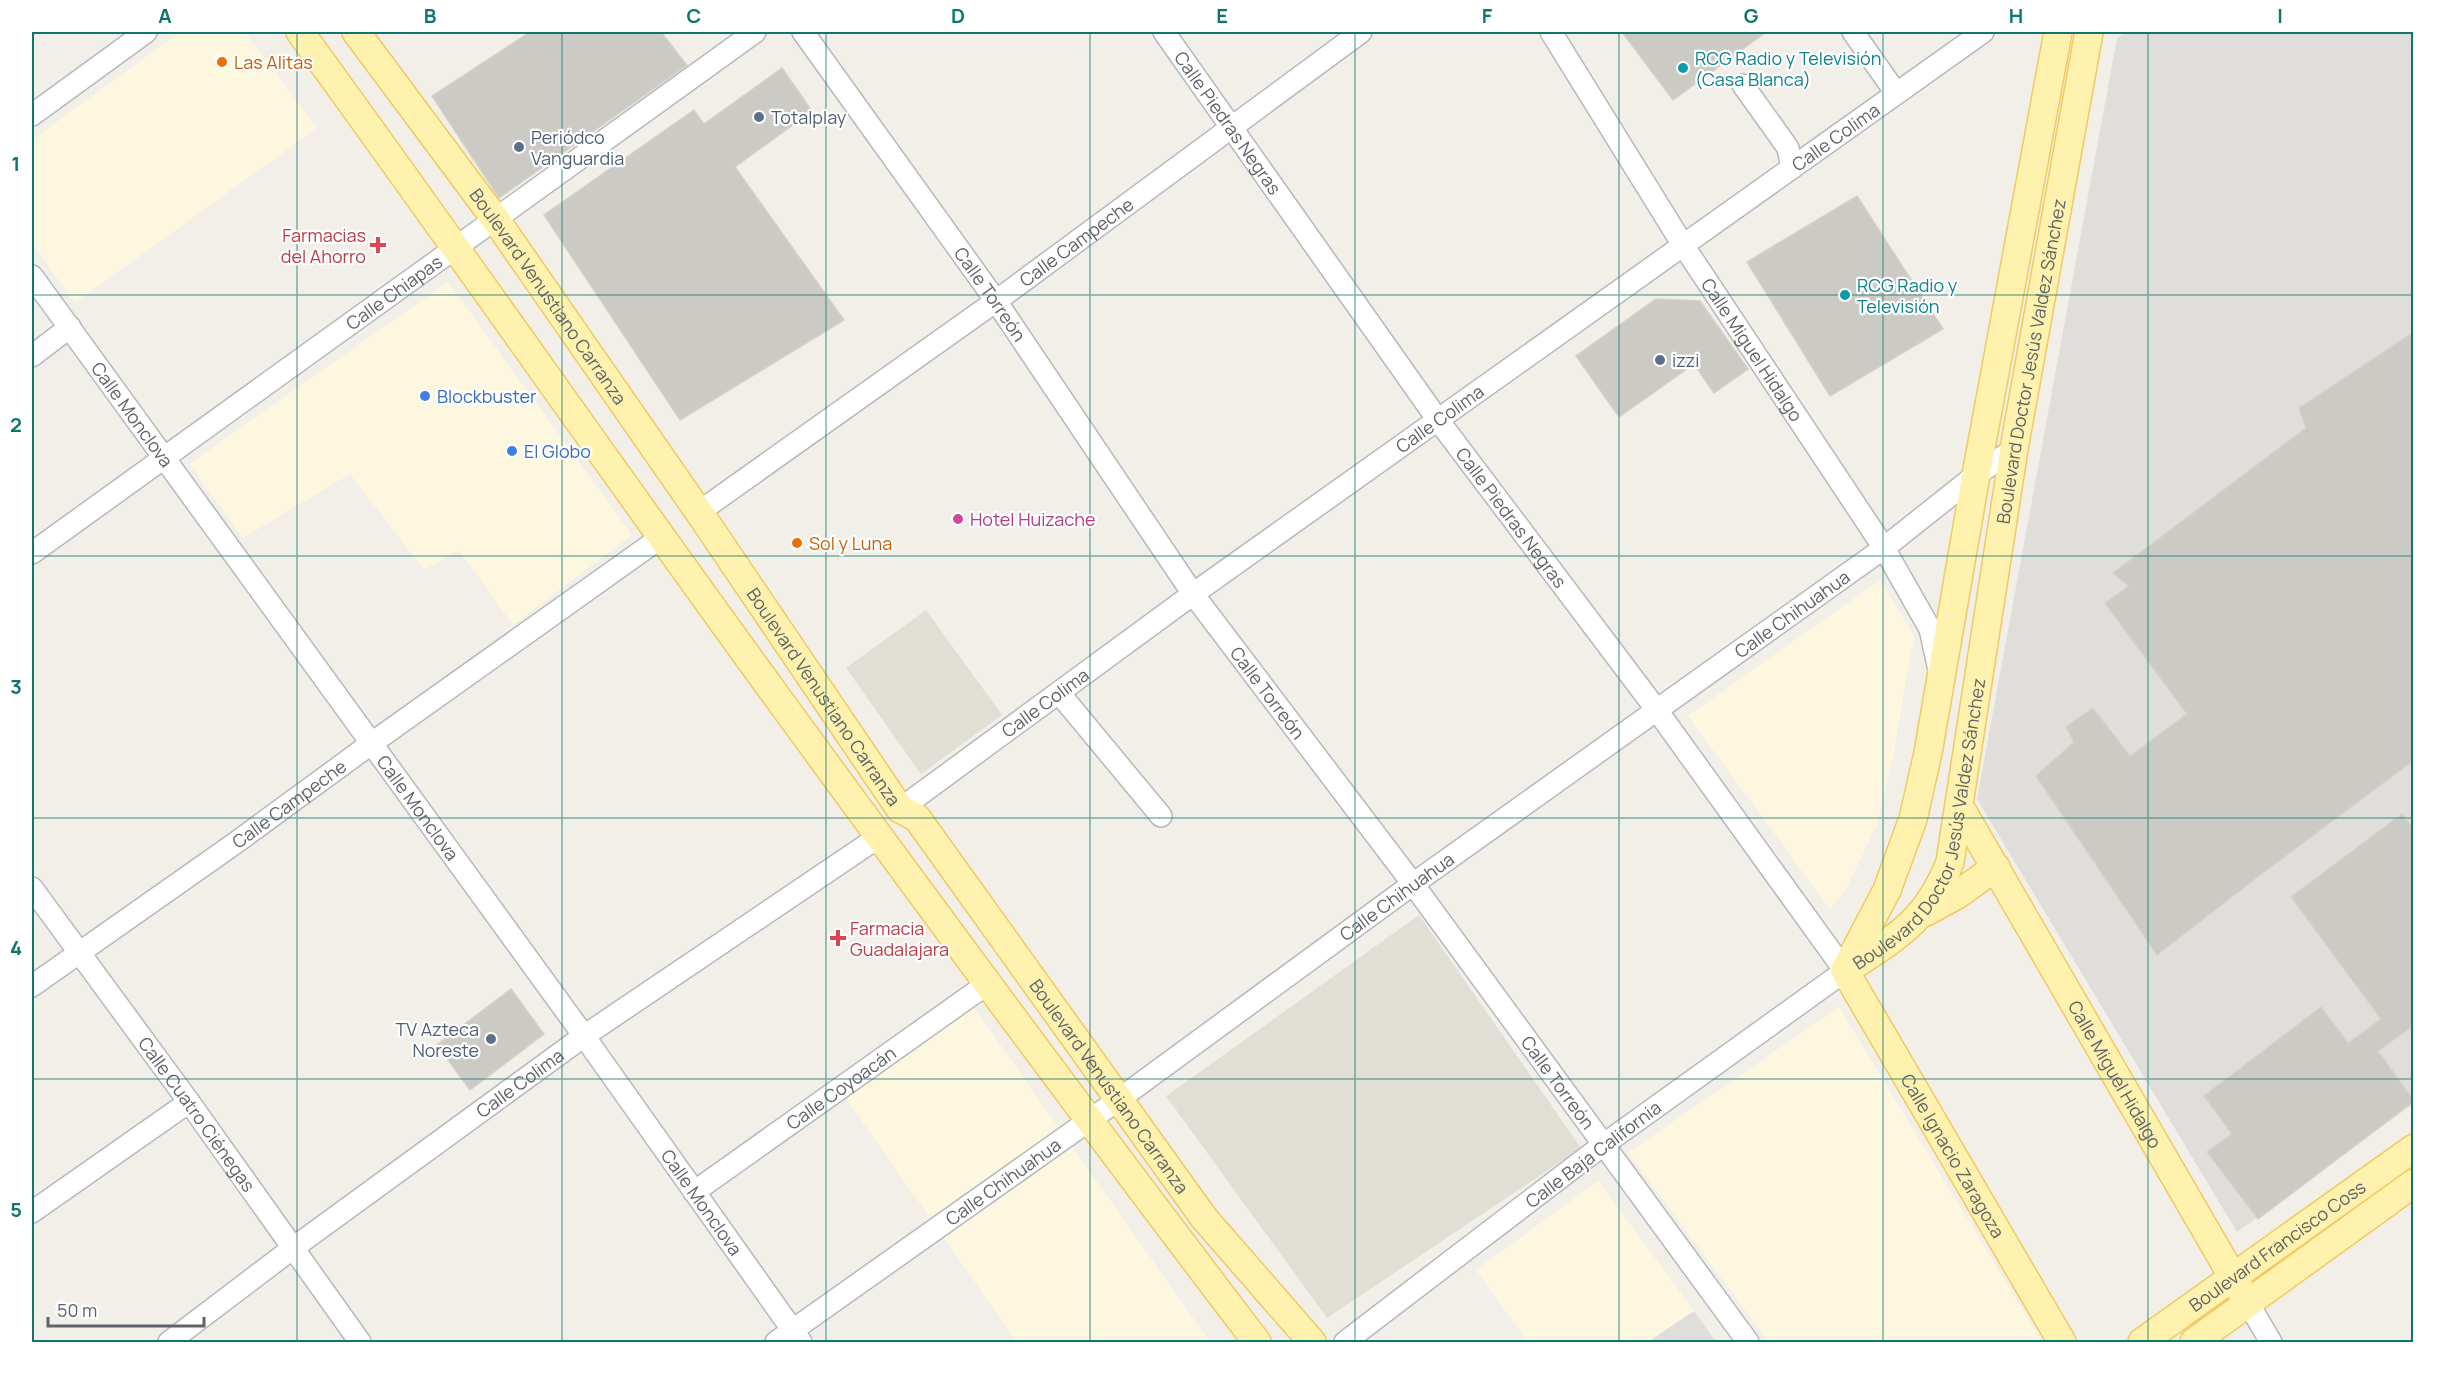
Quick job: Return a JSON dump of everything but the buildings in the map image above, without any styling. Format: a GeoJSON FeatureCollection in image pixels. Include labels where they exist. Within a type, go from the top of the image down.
{"type":"FeatureCollection","features":[{"type":"Feature","properties":{"kind":"main road","name":"Boulevard Venustiano Carranza"},"geometry":{"type":"LineString","coordinates":[[300,32],[987,984],[1088,1121],[1257,1342]]}},
{"type":"Feature","properties":{"kind":"main road","name":"Boulevard Venustiano Carranza"},"geometry":{"type":"LineString","coordinates":[[356,32],[496,220],[699,512],[900,809],[917,818],[1204,1218],[1312,1342]]}},
{"type":"Feature","properties":{"kind":"main road","name":"Boulevard Doctor Jesús Valdez Sánchez"},"geometry":{"type":"LineString","coordinates":[[1845,971],[1887,890],[1913,819],[1932,731],[1976,475],[2058,32]]}},
{"type":"Feature","properties":{"kind":"main road","name":"Boulevard Doctor Jesús Valdez Sánchez"},"geometry":{"type":"LineString","coordinates":[[1845,971],[1895,938],[1922,914],[1940,887],[1950,862],[2014,449],[2089,32]]}},
{"type":"Feature","properties":{"kind":"main road"},"geometry":{"type":"LineString","coordinates":[[1932,731],[1969,739]]}},
{"type":"Feature","properties":{"kind":"main road","name":"Calle Miguel Hidalgo"},"geometry":{"type":"LineString","coordinates":[[1960,807],[2248,1303]]}},
{"type":"Feature","properties":{"kind":"main road"},"geometry":{"type":"LineString","coordinates":[[1922,914],[1957,895],[1996,867]]}},
{"type":"Feature","properties":{"kind":"main road","name":"Calle Ignacio Zaragoza"},"geometry":{"type":"LineString","coordinates":[[1845,971],[2062,1342]]}},
{"type":"Feature","properties":{"kind":"main road","name":"Boulevard Francisco Coss"},"geometry":{"type":"LineString","coordinates":[[2142,1342],[2414,1148]]}},
{"type":"Feature","properties":{"kind":"main road","name":"Boulevard Francisco Coss"},"geometry":{"type":"LineString","coordinates":[[2194,1342],[2414,1183]]}},
{"type":"Feature","properties":{"kind":"street"},"geometry":{"type":"LineString","coordinates":[[32,115],[146,32]]}},
{"type":"Feature","properties":{"kind":"street","name":"Calle Chiapas"},"geometry":{"type":"LineString","coordinates":[[32,553],[755,32]]}},
{"type":"Feature","properties":{"kind":"street","name":"Calle Torreón"},"geometry":{"type":"LineString","coordinates":[[803,32],[996,301],[1193,594],[1413,884],[1748,1342]]}},
{"type":"Feature","properties":{"kind":"street","name":"Calle Piedras Negras"},"geometry":{"type":"LineString","coordinates":[[1164,32],[1438,420],[1656,709],[1845,971]]}},
{"type":"Feature","properties":{"kind":"street","name":"Calle Campeche"},"geometry":{"type":"LineString","coordinates":[[699,512],[996,301],[1361,32]]}},
{"type":"Feature","properties":{"kind":"street","name":"Calle Miguel Hidalgo"},"geometry":{"type":"LineString","coordinates":[[1551,32],[1683,244],[1884,548],[1930,629],[1941,675]]}},
{"type":"Feature","properties":{"kind":"street"},"geometry":{"type":"LineString","coordinates":[[1853,32],[1896,93]]}},
{"type":"Feature","properties":{"kind":"street","name":"Calle Colima"},"geometry":{"type":"LineString","coordinates":[[900,809],[1193,594],[1983,32]]}},
{"type":"Feature","properties":{"kind":"street"},"geometry":{"type":"LineString","coordinates":[[1743,85],[1788,148],[1792,168]]}},
{"type":"Feature","properties":{"kind":"street","name":"Calle Monclova"},"geometry":{"type":"LineString","coordinates":[[32,276],[584,1036],[694,1192],[790,1338]]}},
{"type":"Feature","properties":{"kind":"street"},"geometry":{"type":"LineString","coordinates":[[32,356],[70,327]]}},
{"type":"Feature","properties":{"kind":"street","name":"Calle Chihuahua"},"geometry":{"type":"LineString","coordinates":[[790,1338],[1413,884],[1884,548],[1976,475],[2014,449]]}},
{"type":"Feature","properties":{"kind":"street","name":"Calle Campeche"},"geometry":{"type":"LineString","coordinates":[[32,986],[663,536]]}},
{"type":"Feature","properties":{"kind":"street"},"geometry":{"type":"LineString","coordinates":[[1059,693],[1161,816]]}},
{"type":"Feature","properties":{"kind":"street","name":"Calle Colima"},"geometry":{"type":"LineString","coordinates":[[169,1342],[293,1248],[584,1036],[880,836]]}},
{"type":"Feature","properties":{"kind":"street","name":"Calle Cuatro Ciénegas"},"geometry":{"type":"LineString","coordinates":[[32,888],[189,1101],[360,1342]]}},
{"type":"Feature","properties":{"kind":"street","name":"Calle Baja California"},"geometry":{"type":"LineString","coordinates":[[1345,1342],[1603,1145],[1845,971]]}},
{"type":"Feature","properties":{"kind":"street","name":"Calle Coyoacán"},"geometry":{"type":"LineString","coordinates":[[694,1192],[987,984]]}},
{"type":"Feature","properties":{"kind":"street"},"geometry":{"type":"LineString","coordinates":[[32,1212],[189,1101]]}},
{"type":"Feature","properties":{"kind":"street","name":"Calle Miguel Hidalgo"},"geometry":{"type":"LineString","coordinates":[[2248,1303],[2271,1342]]}},
{"type":"Feature","properties":{"kind":"shaded area"},"geometry":{"type":"Polygon","coordinates":[[[180,32],[245,32],[317,128],[75,303],[32,243],[32,140],[180,32]]]}},
{"type":"Feature","properties":{"kind":"shaded area"},"geometry":{"type":"Polygon","coordinates":[[[2126,32],[2413,32],[2413,1104],[2237,1232],[1977,799],[2117,38],[2126,32]]]}},
{"type":"Feature","properties":{"kind":"shaded area"},"geometry":{"type":"Polygon","coordinates":[[[448,282],[632,535],[513,625],[459,550],[424,570],[350,474],[243,538],[189,464],[448,282]]]}},
{"type":"Feature","properties":{"kind":"shaded area"},"geometry":{"type":"Polygon","coordinates":[[[1880,580],[1914,636],[1893,756],[1876,827],[1846,889],[1830,909],[1688,716],[1880,580]]]}},
{"type":"Feature","properties":{"kind":"shaded area"},"geometry":{"type":"Polygon","coordinates":[[[926,610],[1002,715],[921,774],[846,668],[926,610]]]}},
{"type":"Feature","properties":{"kind":"shaded area"},"geometry":{"type":"Polygon","coordinates":[[[1419,915],[1581,1148],[1327,1318],[1166,1096],[1419,915]]]}},
{"type":"Feature","properties":{"kind":"shaded area"},"geometry":{"type":"Polygon","coordinates":[[[963,992],[1210,1342],[1017,1342],[838,1087],[963,992]]]}},
{"type":"Feature","properties":{"kind":"shaded area"},"geometry":{"type":"Polygon","coordinates":[[[1839,1007],[2042,1342],[1769,1342],[1628,1153],[1839,1007]]]}},
{"type":"Feature","properties":{"kind":"shaded area"},"geometry":{"type":"Polygon","coordinates":[[[1598,1181],[1694,1311],[1648,1342],[1528,1342],[1476,1270],[1598,1181]]]}},
{"type":"Feature","properties":{"kind":"shaded area"},"geometry":{"type":"Polygon","coordinates":[[[1694,1311],[1716,1342],[1648,1342],[1694,1311]]]}},
{"type":"Feature","properties":{"kind":"place","name":"Las Alitas"},"geometry":{"type":"Point","coordinates":[222,62]}},
{"type":"Feature","properties":{"kind":"place","name":"RCG Radio y Televisión (Casa Blanca)"},"geometry":{"type":"Point","coordinates":[1683,68]}},
{"type":"Feature","properties":{"kind":"place","name":"Totalplay"},"geometry":{"type":"Point","coordinates":[759,117]}},
{"type":"Feature","properties":{"kind":"place","name":"Periódco Vanguardia"},"geometry":{"type":"Point","coordinates":[519,147]}},
{"type":"Feature","properties":{"kind":"place","name":"Farmacias del Ahorro"},"geometry":{"type":"Point","coordinates":[378,245]}},
{"type":"Feature","properties":{"kind":"place","name":"RCG Radio y Televisión"},"geometry":{"type":"Point","coordinates":[1845,295]}},
{"type":"Feature","properties":{"kind":"place","name":"izzi"},"geometry":{"type":"Point","coordinates":[1660,360]}},
{"type":"Feature","properties":{"kind":"place","name":"Blockbuster"},"geometry":{"type":"Point","coordinates":[425,396]}},
{"type":"Feature","properties":{"kind":"place","name":"El Globo"},"geometry":{"type":"Point","coordinates":[512,451]}},
{"type":"Feature","properties":{"kind":"place","name":"Hotel Huizache"},"geometry":{"type":"Point","coordinates":[958,519]}},
{"type":"Feature","properties":{"kind":"place","name":"Sol y Luna"},"geometry":{"type":"Point","coordinates":[797,543]}},
{"type":"Feature","properties":{"kind":"place","name":"Farmacia Guadalajara"},"geometry":{"type":"Point","coordinates":[838,938]}},
{"type":"Feature","properties":{"kind":"place","name":"TV Azteca Noreste"},"geometry":{"type":"Point","coordinates":[491,1039]}}]}
